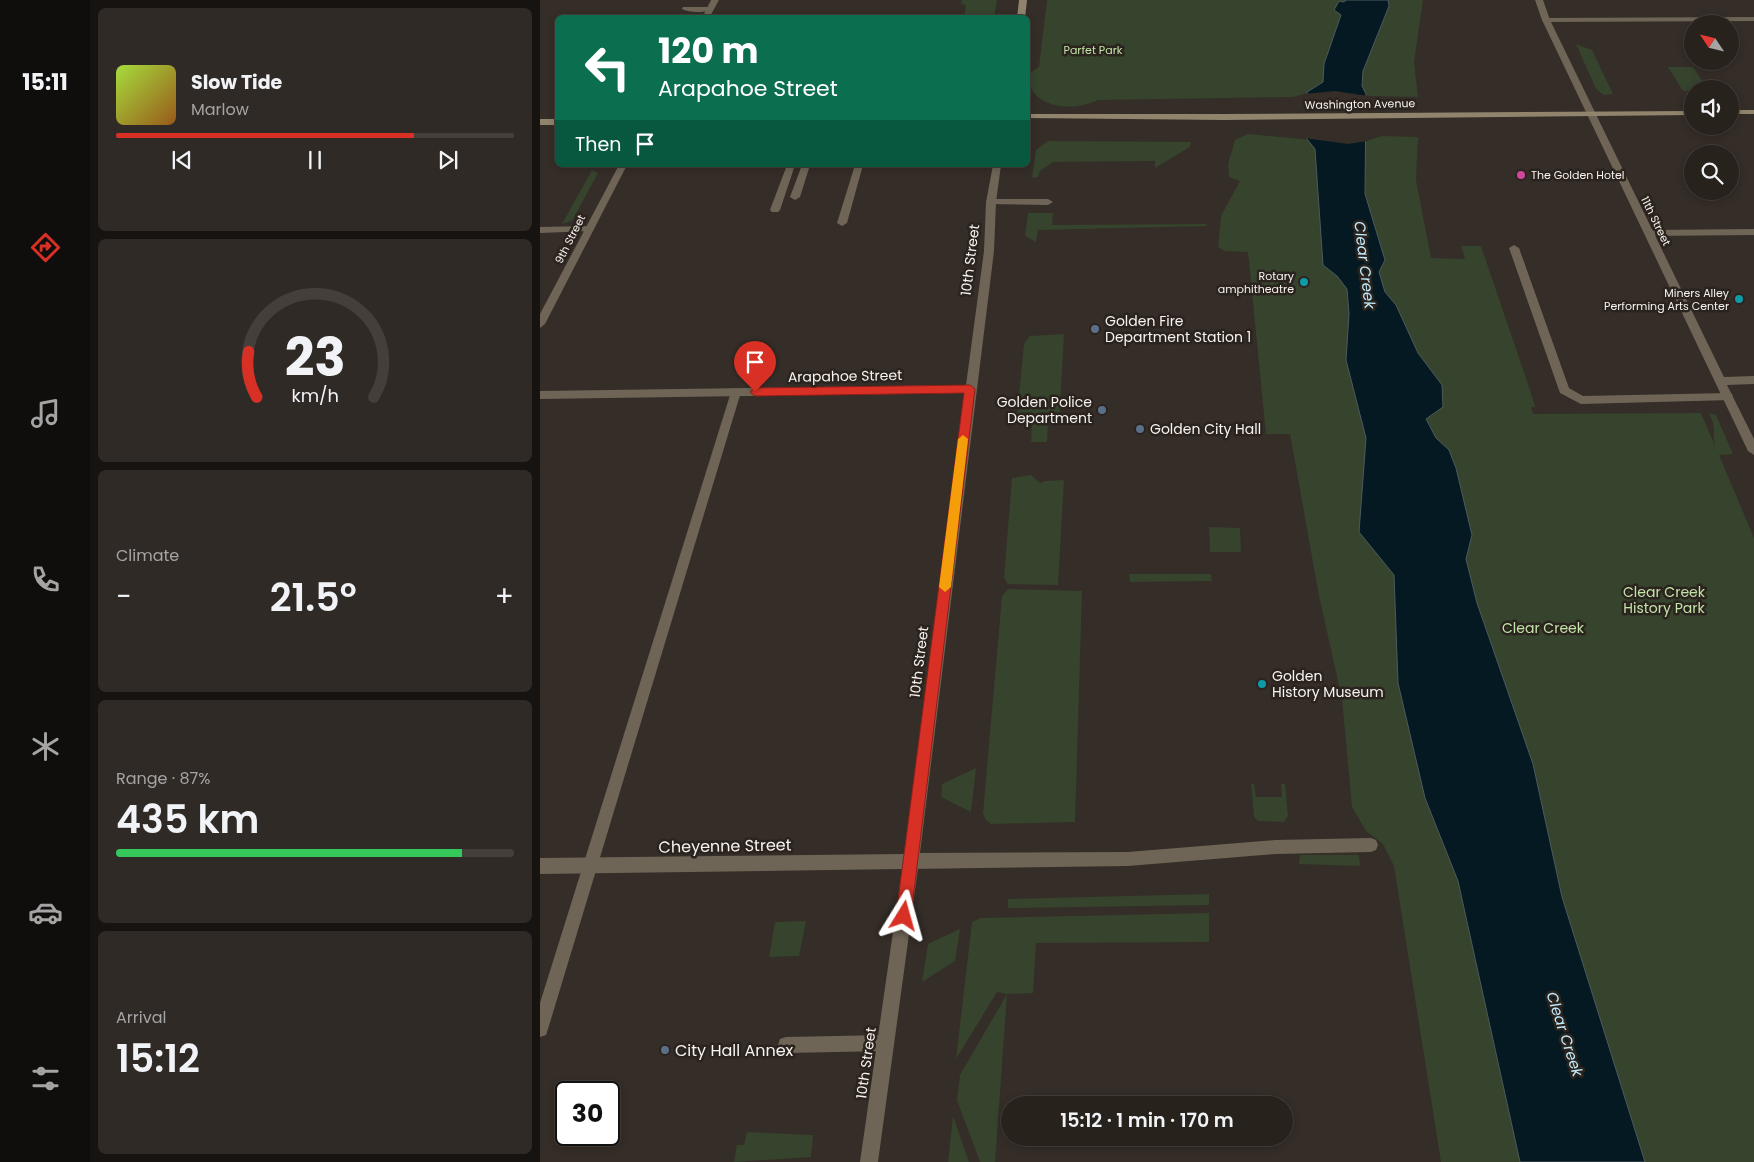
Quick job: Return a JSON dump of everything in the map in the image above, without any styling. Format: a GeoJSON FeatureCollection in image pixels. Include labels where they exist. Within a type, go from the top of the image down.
{"type":"FeatureCollection","features":[{"type":"Feature","properties":{"kind":"street"},"geometry":{"type":"LineString","coordinates":[[707,15],[715,0]]}},
{"type":"Feature","properties":{"kind":"street"},"geometry":{"type":"LineString","coordinates":[[1021,15],[1023,0]]}},
{"type":"Feature","properties":{"kind":"street","name":"11th Street"},"geometry":{"type":"LineString","coordinates":[[1539,0],[1546,20],[1754,451]]}},
{"type":"Feature","properties":{"kind":"street"},"geometry":{"type":"LineString","coordinates":[[686,9],[710,9]]}},
{"type":"Feature","properties":{"kind":"street"},"geometry":{"type":"LineString","coordinates":[[1546,20],[1754,19]]}},
{"type":"Feature","properties":{"kind":"street"},"geometry":{"type":"LineString","coordinates":[[1739,112],[1754,112]]}},
{"type":"Feature","properties":{"kind":"street","name":"Washington Avenue"},"geometry":{"type":"LineString","coordinates":[[1030,116],[1684,113]]}},
{"type":"Feature","properties":{"kind":"street"},"geometry":{"type":"LineString","coordinates":[[540,122],[555,122]]}},
{"type":"Feature","properties":{"kind":"street","name":"9th Street"},"geometry":{"type":"LineString","coordinates":[[540,324],[622,167]]}},
{"type":"Feature","properties":{"kind":"street"},"geometry":{"type":"LineString","coordinates":[[775,210],[790,167]]}},
{"type":"Feature","properties":{"kind":"street"},"geometry":{"type":"LineString","coordinates":[[795,197],[805,167]]}},
{"type":"Feature","properties":{"kind":"street"},"geometry":{"type":"LineString","coordinates":[[842,223],[858,167]]}},
{"type":"Feature","properties":{"kind":"street","name":"10th Street"},"geometry":{"type":"LineString","coordinates":[[869,1162],[911,861],[989,251],[991,202],[997,167]]}},
{"type":"Feature","properties":{"kind":"street"},"geometry":{"type":"LineString","coordinates":[[991,202],[1048,202]]}},
{"type":"Feature","properties":{"kind":"street"},"geometry":{"type":"LineString","coordinates":[[540,230],[587,233]]}},
{"type":"Feature","properties":{"kind":"street"},"geometry":{"type":"LineString","coordinates":[[1649,233],[1754,232]]}},
{"type":"Feature","properties":{"kind":"street"},"geometry":{"type":"LineString","coordinates":[[540,237],[587,233]]}},
{"type":"Feature","properties":{"kind":"street"},"geometry":{"type":"LineString","coordinates":[[1514,248],[1564,390],[1581,400],[1728,397]]}},
{"type":"Feature","properties":{"kind":"street"},"geometry":{"type":"LineString","coordinates":[[1720,381],[1754,380]]}},
{"type":"Feature","properties":{"kind":"street","name":"Arapahoe Street"},"geometry":{"type":"LineString","coordinates":[[540,395],[970,389]]}},
{"type":"Feature","properties":{"kind":"street"},"geometry":{"type":"LineString","coordinates":[[540,1029],[736,392]]}},
{"type":"Feature","properties":{"kind":"street","name":"Cheyenne Street"},"geometry":{"type":"LineString","coordinates":[[540,866],[1128,859],[1275,847],[1370,845]]}},
{"type":"Feature","properties":{"kind":"street"},"geometry":{"type":"LineString","coordinates":[[786,1045],[886,1043]]}},
{"type":"Feature","properties":{"kind":"green space"},"geometry":{"type":"Polygon","coordinates":[[[962,0],[997,0],[994,15],[964,15],[966,5],[961,4],[962,0]]]}},
{"type":"Feature","properties":{"kind":"green space","name":"Parfet Park"},"geometry":{"type":"Polygon","coordinates":[[[1047,0],[1346,0],[1324,64],[1323,82],[1307,93],[1293,97],[1098,100],[1071,107],[1051,104],[1042,100],[1030,86],[1031,72],[1039,67],[1047,0]]]}},
{"type":"Feature","properties":{"kind":"green space"},"geometry":{"type":"Polygon","coordinates":[[[1388,0],[1423,0],[1414,62],[1418,97],[1371,96],[1366,95],[1362,86],[1363,71],[1389,6],[1388,0]]]}},
{"type":"Feature","properties":{"kind":"green space"},"geometry":{"type":"Polygon","coordinates":[[[1576,44],[1592,50],[1613,94],[1604,95],[1596,89],[1576,44]]]}},
{"type":"Feature","properties":{"kind":"green space"},"geometry":{"type":"Polygon","coordinates":[[[1668,67],[1684,67],[1684,70],[1695,70],[1701,80],[1684,80],[1683,91],[1668,67]]]}},
{"type":"Feature","properties":{"kind":"green space","name":"Clear Creek"},"geometry":{"type":"Polygon","coordinates":[[[1248,134],[1312,140],[1366,141],[1382,136],[1418,137],[1416,180],[1431,258],[1465,259],[1461,246],[1481,246],[1530,390],[1535,407],[1531,407],[1533,414],[1701,413],[1715,446],[1714,427],[1709,413],[1716,415],[1733,454],[1719,455],[1754,538],[1754,1162],[1441,1162],[1394,866],[1383,844],[1366,831],[1352,807],[1342,699],[1319,596],[1290,434],[1266,434],[1248,252],[1225,251],[1218,247],[1221,216],[1240,181],[1229,177],[1228,164],[1235,140],[1248,134]]]}},
{"type":"Feature","properties":{"kind":"green space"},"geometry":{"type":"Polygon","coordinates":[[[1048,141],[1191,142],[1190,147],[1155,168],[1155,161],[1053,162],[1040,171],[1038,177],[1032,178],[1036,150],[1048,141]]]}},
{"type":"Feature","properties":{"kind":"green space"},"geometry":{"type":"Polygon","coordinates":[[[592,170],[598,173],[572,221],[562,224],[592,170]]]}},
{"type":"Feature","properties":{"kind":"green space"},"geometry":{"type":"Polygon","coordinates":[[[1028,213],[1053,213],[1052,225],[1206,224],[1207,226],[1038,230],[1036,242],[1025,236],[1028,213]]]}},
{"type":"Feature","properties":{"kind":"green space"},"geometry":{"type":"Polygon","coordinates":[[[1064,334],[1059,423],[1048,424],[1047,442],[1031,442],[1032,424],[1017,417],[1024,344],[1030,336],[1064,334]]]}},
{"type":"Feature","properties":{"kind":"green space"},"geometry":{"type":"Polygon","coordinates":[[[1031,475],[1040,483],[1064,480],[1058,585],[1008,584],[1004,578],[1012,478],[1031,475]]]}},
{"type":"Feature","properties":{"kind":"green space"},"geometry":{"type":"Polygon","coordinates":[[[1209,527],[1240,528],[1241,552],[1210,552],[1209,527]]]}},
{"type":"Feature","properties":{"kind":"green space"},"geometry":{"type":"Polygon","coordinates":[[[1129,574],[1211,574],[1212,581],[1130,582],[1129,574]]]}},
{"type":"Feature","properties":{"kind":"green space"},"geometry":{"type":"Polygon","coordinates":[[[1008,589],[1082,591],[1075,822],[991,824],[986,820],[983,813],[1002,596],[1008,589]]]}},
{"type":"Feature","properties":{"kind":"green space"},"geometry":{"type":"Polygon","coordinates":[[[976,768],[971,812],[941,797],[942,784],[976,768]]]}},
{"type":"Feature","properties":{"kind":"green space"},"geometry":{"type":"Polygon","coordinates":[[[1251,784],[1254,784],[1256,797],[1282,797],[1281,784],[1285,784],[1288,816],[1284,822],[1258,821],[1254,817],[1251,784]]]}},
{"type":"Feature","properties":{"kind":"green space"},"geometry":{"type":"Polygon","coordinates":[[[1300,855],[1359,855],[1360,866],[1299,864],[1300,855]]]}},
{"type":"Feature","properties":{"kind":"green space"},"geometry":{"type":"Polygon","coordinates":[[[1209,894],[1209,905],[1008,908],[1008,899],[1209,894]]]}},
{"type":"Feature","properties":{"kind":"green space"},"geometry":{"type":"Polygon","coordinates":[[[1209,913],[1209,942],[1036,943],[1033,993],[1007,994],[997,992],[956,1059],[972,922],[981,918],[1209,913]]]}},
{"type":"Feature","properties":{"kind":"green space"},"geometry":{"type":"Polygon","coordinates":[[[806,921],[799,956],[769,957],[775,922],[806,921]]]}},
{"type":"Feature","properties":{"kind":"green space"},"geometry":{"type":"Polygon","coordinates":[[[960,929],[955,961],[922,982],[928,944],[960,929]]]}},
{"type":"Feature","properties":{"kind":"green space"},"geometry":{"type":"Polygon","coordinates":[[[1007,994],[995,1162],[980,1162],[957,1100],[960,1075],[1007,994]]]}},
{"type":"Feature","properties":{"kind":"green space"},"geometry":{"type":"Polygon","coordinates":[[[953,1116],[969,1162],[948,1162],[953,1116]]]}},
{"type":"Feature","properties":{"kind":"green space"},"geometry":{"type":"Polygon","coordinates":[[[747,1132],[813,1135],[811,1157],[734,1162],[737,1145],[744,1145],[747,1132]]]}},
{"type":"Feature","properties":{"kind":"water","name":"Clear Creek"},"geometry":{"type":"Polygon","coordinates":[[[1346,0],[1388,0],[1389,6],[1363,71],[1362,86],[1366,94],[1365,194],[1385,260],[1379,272],[1385,292],[1396,305],[1418,353],[1442,385],[1443,407],[1426,419],[1436,438],[1449,450],[1456,468],[1472,535],[1466,559],[1477,603],[1533,764],[1562,897],[1645,1162],[1520,1162],[1458,881],[1425,798],[1398,683],[1394,575],[1359,532],[1366,438],[1346,360],[1349,314],[1347,289],[1337,276],[1323,265],[1315,149],[1307,139],[1307,92],[1323,82],[1324,64],[1341,15],[1334,10],[1339,1],[1344,2],[1346,0]]]}},
{"type":"Feature","properties":{"kind":"pier"},"geometry":{"type":"Polygon","coordinates":[[[1335,91],[1368,96],[1368,141],[1348,144],[1304,138],[1304,94],[1335,91]]]}},
{"type":"Feature","properties":{"kind":"slow traffic"},"geometry":{"type":"LineString","coordinates":[[945,587],[963,439]]}},
{"type":"Feature","properties":{"kind":"place","name":"The Golden Hotel"},"geometry":{"type":"Point","coordinates":[1521,175]}},
{"type":"Feature","properties":{"kind":"place","name":"Rotary amphitheatre"},"geometry":{"type":"Point","coordinates":[1304,282]}},
{"type":"Feature","properties":{"kind":"place","name":"Miners Alley Performing Arts Center"},"geometry":{"type":"Point","coordinates":[1739,299]}},
{"type":"Feature","properties":{"kind":"place","name":"Golden Fire Department Station 1"},"geometry":{"type":"Point","coordinates":[1095,329]}},
{"type":"Feature","properties":{"kind":"place","name":"Golden Police Department"},"geometry":{"type":"Point","coordinates":[1102,410]}},
{"type":"Feature","properties":{"kind":"place","name":"Golden City Hall"},"geometry":{"type":"Point","coordinates":[1140,429]}},
{"type":"Feature","properties":{"kind":"place","name":"Golden History Museum"},"geometry":{"type":"Point","coordinates":[1262,684]}},
{"type":"Feature","properties":{"kind":"place","name":"City Hall Annex"},"geometry":{"type":"Point","coordinates":[665,1050]}},
{"type":"Feature","properties":{"kind":"route"},"geometry":{"type":"LineString","coordinates":[[755,392],[970,389],[904,916]]}},
{"type":"Feature","properties":{"kind":"park label","name":"Clear Creek History Park"},"geometry":{"type":"Point","coordinates":[1664,600]}}]}
